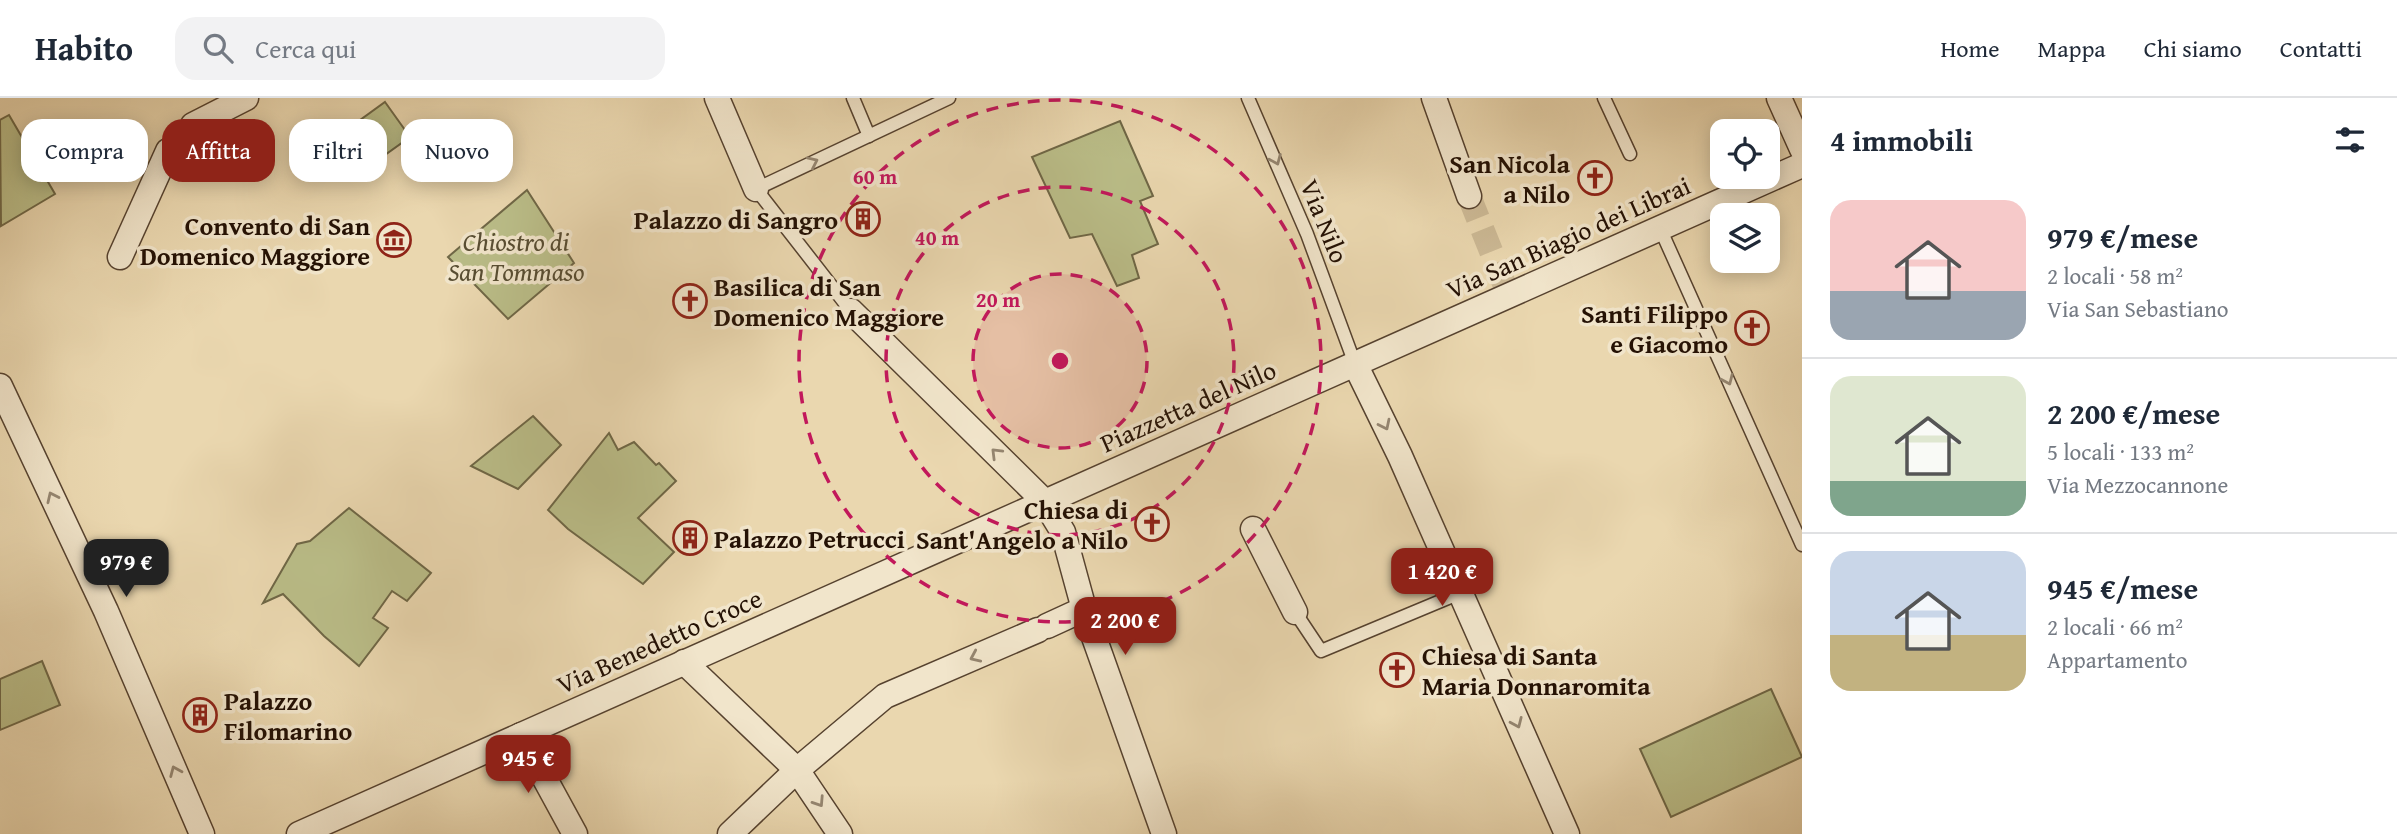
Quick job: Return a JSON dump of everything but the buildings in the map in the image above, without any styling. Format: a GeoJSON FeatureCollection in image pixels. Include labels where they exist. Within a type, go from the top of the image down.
{"type":"FeatureCollection","features":[{"type":"Feature","properties":{"kind":"street"},"geometry":{"type":"LineString","coordinates":[[205,119],[246,98]]}},
{"type":"Feature","properties":{"kind":"street"},"geometry":{"type":"LineString","coordinates":[[717,98],[756,189]]}},
{"type":"Feature","properties":{"kind":"street"},"geometry":{"type":"LineString","coordinates":[[1434,98],[1469,196]]}},
{"type":"Feature","properties":{"kind":"street"},"geometry":{"type":"LineString","coordinates":[[1779,98],[1802,149]]}},
{"type":"Feature","properties":{"kind":"street"},"geometry":{"type":"LineString","coordinates":[[120,257],[162,162]]}},
{"type":"Feature","properties":{"kind":"street","name":"Via San Biagio dei Librai"},"geometry":{"type":"LineString","coordinates":[[1355,364],[1659,226],[1802,165]]}},
{"type":"Feature","properties":{"kind":"street"},"geometry":{"type":"LineString","coordinates":[[851,311],[1044,501],[1063,532],[1084,610],[1164,834]]}},
{"type":"Feature","properties":{"kind":"street"},"geometry":{"type":"LineString","coordinates":[[1355,364],[1400,456],[1567,834]]}},
{"type":"Feature","properties":{"kind":"street","name":"Piazzetta del Nilo"},"geometry":{"type":"LineString","coordinates":[[1044,501],[1052,500],[1355,364]]}},
{"type":"Feature","properties":{"kind":"street"},"geometry":{"type":"LineString","coordinates":[[0,386],[106,611],[202,834]]}},
{"type":"Feature","properties":{"kind":"street","name":"Via Benedetto Croce"},"geometry":{"type":"LineString","coordinates":[[299,834],[1044,501]]}},
{"type":"Feature","properties":{"kind":"street"},"geometry":{"type":"LineString","coordinates":[[1254,529],[1295,612]]}},
{"type":"Feature","properties":{"kind":"street"},"geometry":{"type":"LineString","coordinates":[[730,834],[797,770],[885,696],[1084,610]]}},
{"type":"Feature","properties":{"kind":"street"},"geometry":{"type":"LineString","coordinates":[[684,662],[797,770],[840,834]]}},
{"type":"Feature","properties":{"kind":"street"},"geometry":{"type":"LineString","coordinates":[[521,735],[575,834]]}},
{"type":"Feature","properties":{"kind":"lane"},"geometry":{"type":"LineString","coordinates":[[853,98],[869,136]]}},
{"type":"Feature","properties":{"kind":"lane"},"geometry":{"type":"LineString","coordinates":[[851,311],[756,189],[949,98]]}},
{"type":"Feature","properties":{"kind":"lane","name":"Via Nilo"},"geometry":{"type":"LineString","coordinates":[[1248,98],[1307,234],[1355,364]]}},
{"type":"Feature","properties":{"kind":"lane"},"geometry":{"type":"LineString","coordinates":[[1604,98],[1630,154]]}},
{"type":"Feature","properties":{"kind":"lane"},"geometry":{"type":"LineString","coordinates":[[1659,226],[1802,545]]}},
{"type":"Feature","properties":{"kind":"lane"},"geometry":{"type":"LineString","coordinates":[[1295,612],[1321,652],[1460,593]]}},
{"type":"Feature","properties":{"kind":"green space"},"geometry":{"type":"Polygon","coordinates":[[[385,102],[401,124],[401,143],[387,153],[387,119],[362,119],[385,102]]]}},
{"type":"Feature","properties":{"kind":"green space"},"geometry":{"type":"Polygon","coordinates":[[[9,115],[21,136],[21,182],[48,182],[55,194],[1,226],[0,120],[9,115]]]}},
{"type":"Feature","properties":{"kind":"green space"},"geometry":{"type":"Polygon","coordinates":[[[1120,121],[1153,196],[1140,201],[1158,244],[1132,255],[1139,278],[1117,286],[1092,234],[1070,238],[1032,157],[1120,121]]]}},
{"type":"Feature","properties":{"kind":"green space","name":"Chiostro di San Tommaso"},"geometry":{"type":"Polygon","coordinates":[[[527,190],[574,263],[508,319],[448,257],[527,190]]]}},
{"type":"Feature","properties":{"kind":"green space"},"geometry":{"type":"Polygon","coordinates":[[[533,416],[561,445],[518,489],[471,466],[533,416]]]}},
{"type":"Feature","properties":{"kind":"green space"},"geometry":{"type":"Polygon","coordinates":[[[609,433],[618,450],[634,442],[676,481],[638,518],[674,552],[643,584],[568,529],[548,510],[609,433]]]}},
{"type":"Feature","properties":{"kind":"green space"},"geometry":{"type":"Polygon","coordinates":[[[349,508],[431,573],[407,601],[392,591],[373,618],[388,628],[359,666],[324,636],[283,594],[263,603],[297,544],[310,541],[349,508]]]}},
{"type":"Feature","properties":{"kind":"green space"},"geometry":{"type":"Polygon","coordinates":[[[42,661],[60,705],[0,730],[0,679],[42,661]]]}},
{"type":"Feature","properties":{"kind":"green space"},"geometry":{"type":"Polygon","coordinates":[[[1771,689],[1802,757],[1671,817],[1640,749],[1771,689]]]}},
{"type":"Feature","properties":{"kind":"tunnel"},"geometry":{"type":"LineString","coordinates":[[1469,196],[1509,296]]}},
{"type":"Feature","properties":{"kind":"place","name":"San Nicola a Nilo"},"geometry":{"type":"Point","coordinates":[1595,178]}},
{"type":"Feature","properties":{"kind":"place","name":"Palazzo di Sangro"},"geometry":{"type":"Point","coordinates":[863,219]}},
{"type":"Feature","properties":{"kind":"place","name":"Convento di San Domenico Maggiore"},"geometry":{"type":"Point","coordinates":[394,240]}},
{"type":"Feature","properties":{"kind":"place","name":"Basilica di San Domenico Maggiore"},"geometry":{"type":"Point","coordinates":[690,301]}},
{"type":"Feature","properties":{"kind":"place","name":"Santi Filippo e Giacomo"},"geometry":{"type":"Point","coordinates":[1752,328]}},
{"type":"Feature","properties":{"kind":"place","name":"Chiesa di Sant'Angelo a Nilo"},"geometry":{"type":"Point","coordinates":[1152,524]}},
{"type":"Feature","properties":{"kind":"place","name":"Palazzo Petrucci"},"geometry":{"type":"Point","coordinates":[690,538]}},
{"type":"Feature","properties":{"kind":"place","name":"Chiesa di Santa Maria Donnaromita"},"geometry":{"type":"Point","coordinates":[1397,670]}},
{"type":"Feature","properties":{"kind":"place","name":"Palazzo Filomarino"},"geometry":{"type":"Point","coordinates":[200,715]}}]}
